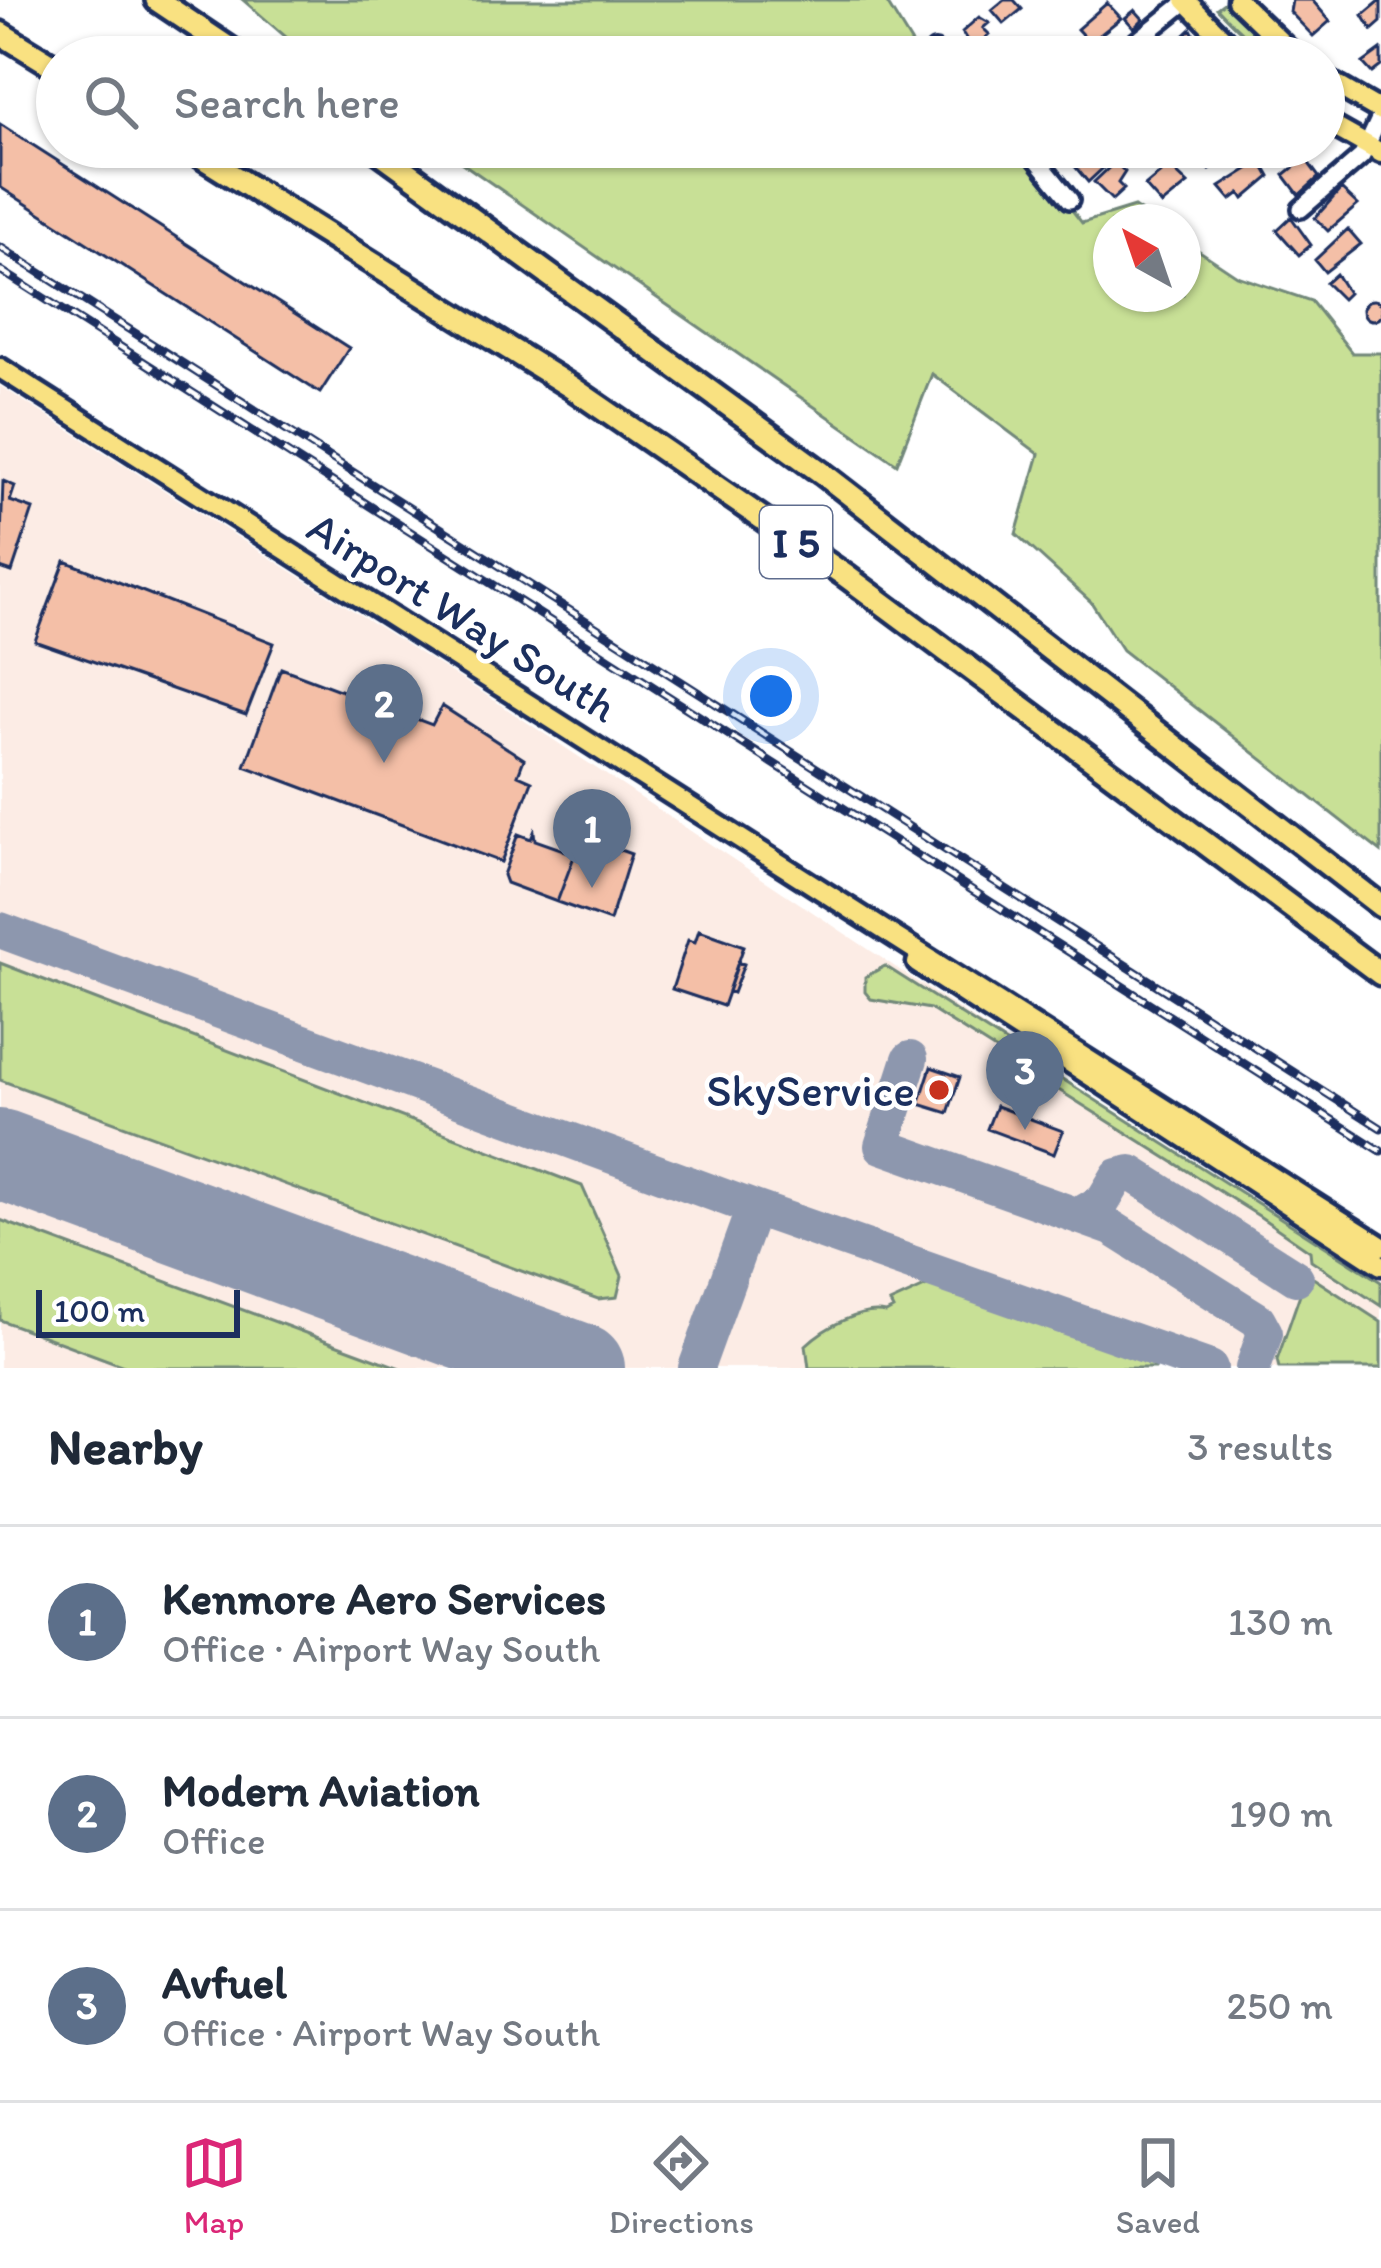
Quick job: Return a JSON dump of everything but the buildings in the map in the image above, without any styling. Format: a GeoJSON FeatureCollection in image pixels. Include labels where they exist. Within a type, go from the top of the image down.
{"type":"FeatureCollection","features":[{"type":"Feature","properties":{"kind":"highway"},"geometry":{"type":"LineString","coordinates":[[157,0],[211,36]]}},
{"type":"Feature","properties":{"kind":"highway"},"geometry":{"type":"LineString","coordinates":[[0,33],[36,55]]}},
{"type":"Feature","properties":{"kind":"highway","name":"I 5"},"geometry":{"type":"LineString","coordinates":[[220,168],[571,387],[827,562],[1381,974]]}},
{"type":"Feature","properties":{"kind":"highway","name":"I 5"},"geometry":{"type":"LineString","coordinates":[[402,168],[822,472],[1381,906]]}},
{"type":"Feature","properties":{"kind":"main road"},"geometry":{"type":"LineString","coordinates":[[1186,0],[1220,36]]}},
{"type":"Feature","properties":{"kind":"main road"},"geometry":{"type":"LineString","coordinates":[[1237,0],[1274,36]]}},
{"type":"Feature","properties":{"kind":"main road"},"geometry":{"type":"LineString","coordinates":[[1345,91],[1381,113]]}},
{"type":"Feature","properties":{"kind":"main road"},"geometry":{"type":"LineString","coordinates":[[1345,133],[1374,150]]}},
{"type":"Feature","properties":{"kind":"main road","name":"Airport Way South"},"geometry":{"type":"LineString","coordinates":[[0,368],[1381,1246]]}},
{"type":"Feature","properties":{"kind":"main road","name":"Airport Way South"},"geometry":{"type":"LineString","coordinates":[[882,933],[942,985],[1381,1265]]}},
{"type":"Feature","properties":{"kind":"street"},"geometry":{"type":"LineString","coordinates":[[1142,36],[1186,0]]}},
{"type":"Feature","properties":{"kind":"street"},"geometry":{"type":"LineString","coordinates":[[1301,209],[1374,150],[1381,113]]}},
{"type":"Feature","properties":{"kind":"street"},"geometry":{"type":"LineString","coordinates":[[1044,168],[1070,200]]}},
{"type":"Feature","properties":{"kind":"shaded area"},"geometry":{"type":"Polygon","coordinates":[[[0,386],[483,693],[1172,1151],[1381,1278],[1381,1368],[0,1368],[0,386]]]}},
{"type":"Feature","properties":{"kind":"green space"},"geometry":{"type":"Polygon","coordinates":[[[243,0],[885,0],[907,36],[285,36],[243,0]]]}},
{"type":"Feature","properties":{"kind":"green space"},"geometry":{"type":"Polygon","coordinates":[[[1228,0],[1267,36],[1246,36],[1217,8],[1228,0]]]}},
{"type":"Feature","properties":{"kind":"green space"},"geometry":{"type":"Polygon","coordinates":[[[469,168],[1039,168],[1082,223],[1093,220],[1093,312],[1201,312],[1201,252],[1237,276],[1311,301],[1352,353],[1381,353],[1381,852],[1122,650],[1091,602],[1016,534],[1039,454],[932,374],[897,464],[469,168]]]}},
{"type":"Feature","properties":{"kind":"green space"},"geometry":{"type":"Polygon","coordinates":[[[0,963],[582,1186],[622,1276],[617,1297],[598,1299],[0,1080],[0,963]]]}},
{"type":"Feature","properties":{"kind":"green space"},"geometry":{"type":"Polygon","coordinates":[[[885,966],[1381,1282],[1381,1306],[1311,1260],[1310,1251],[1259,1216],[930,1009],[871,999],[865,992],[865,977],[885,966]]]}},
{"type":"Feature","properties":{"kind":"green space"},"geometry":{"type":"Polygon","coordinates":[[[0,1220],[400,1368],[129,1368],[0,1320],[0,1220]]]}},
{"type":"Feature","properties":{"kind":"green space"},"geometry":{"type":"Polygon","coordinates":[[[1307,1274],[1381,1322],[1381,1368],[1279,1368],[1277,1360],[1307,1274]]]}},
{"type":"Feature","properties":{"kind":"green space"},"geometry":{"type":"Polygon","coordinates":[[[927,1286],[954,1286],[1159,1361],[1155,1368],[809,1368],[806,1345],[823,1332],[854,1316],[886,1313],[893,1309],[890,1303],[927,1286]]]}},
{"type":"Feature","properties":{"kind":"taxiway"},"geometry":{"type":"LineString","coordinates":[[0,930],[754,1208],[1210,1368]]}},
{"type":"Feature","properties":{"kind":"taxiway"},"geometry":{"type":"LineString","coordinates":[[910,1059],[882,1146],[1112,1228],[1258,1320],[1265,1333],[1253,1368]]}},
{"type":"Feature","properties":{"kind":"taxiway"},"geometry":{"type":"LineString","coordinates":[[1078,1216],[1103,1201],[1118,1176],[1131,1173],[1296,1278]]}},
{"type":"Feature","properties":{"kind":"taxiway"},"geometry":{"type":"LineString","coordinates":[[696,1368],[754,1208]]}},
{"type":"Feature","properties":{"kind":"runway"},"geometry":{"type":"LineString","coordinates":[[0,1154],[580,1368]]}},
{"type":"Feature","properties":{"kind":"railway"},"geometry":{"type":"LineString","coordinates":[[0,247],[1381,1128]]}},
{"type":"Feature","properties":{"kind":"railway"},"geometry":{"type":"LineString","coordinates":[[0,270],[1381,1151]]}},
{"type":"Feature","properties":{"kind":"place","name":"Modern Aviation"},"geometry":{"type":"Point","coordinates":[384,763]}},
{"type":"Feature","properties":{"kind":"place","name":"Kenmore Aero Services"},"geometry":{"type":"Point","coordinates":[592,888]}},
{"type":"Feature","properties":{"kind":"place","name":"SkyService"},"geometry":{"type":"Point","coordinates":[939,1090]}},
{"type":"Feature","properties":{"kind":"place","name":"Avfuel"},"geometry":{"type":"Point","coordinates":[1025,1130]}}]}
